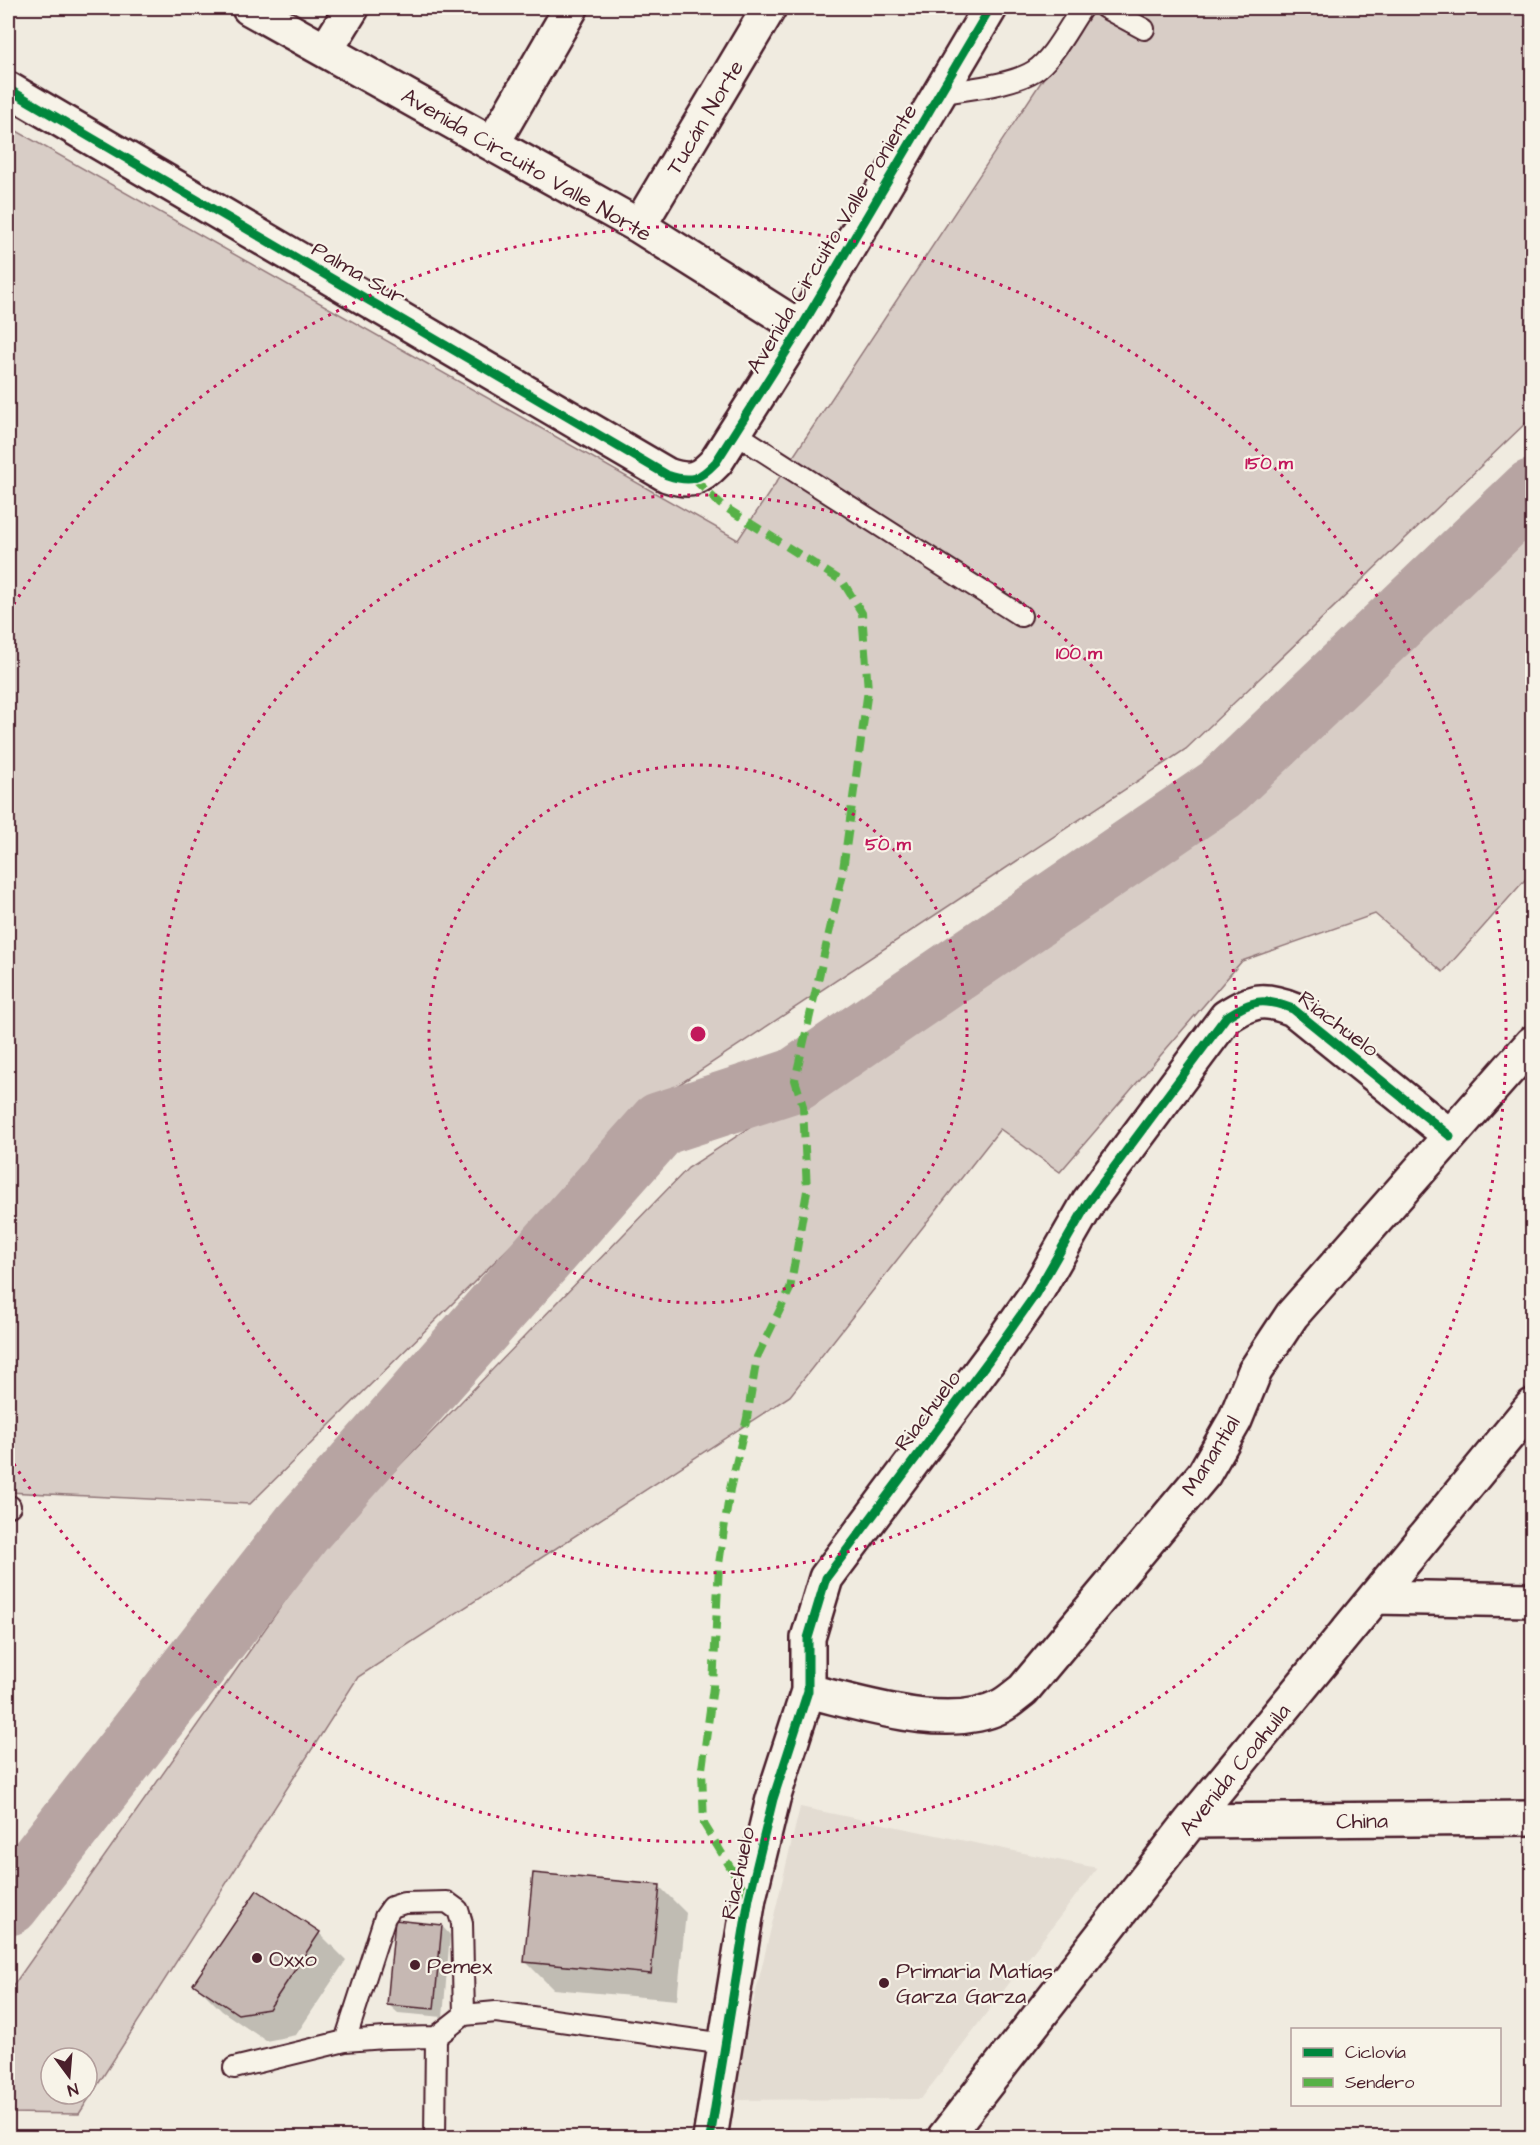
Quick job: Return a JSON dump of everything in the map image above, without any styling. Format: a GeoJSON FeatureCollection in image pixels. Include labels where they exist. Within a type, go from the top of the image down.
{"type":"FeatureCollection","features":[{"type":"Feature","properties":{"kind":"street","name":"Avenida Circuito Valle Norte"},"geometry":{"type":"LineString","coordinates":[[249,8],[639,226],[801,328]]}},
{"type":"Feature","properties":{"kind":"street"},"geometry":{"type":"LineString","coordinates":[[326,50],[352,8]]}},
{"type":"Feature","properties":{"kind":"street"},"geometry":{"type":"LineString","coordinates":[[493,143],[571,8]]}},
{"type":"Feature","properties":{"kind":"street","name":"Tucán Norte"},"geometry":{"type":"LineString","coordinates":[[639,226],[769,8]]}},
{"type":"Feature","properties":{"kind":"street","name":"Avenida Circuito Valle Poniente"},"geometry":{"type":"LineString","coordinates":[[694,479],[706,473],[716,462],[801,328],[990,8]]}},
{"type":"Feature","properties":{"kind":"street","name":"Palma Sur"},"geometry":{"type":"LineString","coordinates":[[8,89],[667,476],[682,480],[694,479]]}},
{"type":"Feature","properties":{"kind":"street","name":"Riachuelo"},"geometry":{"type":"LineString","coordinates":[[710,2138],[749,1898],[773,1799],[808,1691],[808,1638],[826,1578],[1035,1295],[1089,1201],[1226,1017],[1242,1006],[1259,1001],[1275,1002],[1293,1009],[1450,1136]]}},
{"type":"Feature","properties":{"kind":"street","name":"Manantial"},"geometry":{"type":"LineString","coordinates":[[808,1691],[921,1717],[969,1717],[1001,1706],[1023,1690],[1204,1474],[1235,1420],[1255,1371],[1292,1315],[1533,1043]]}},
{"type":"Feature","properties":{"kind":"street","name":"Avenida Coahuila"},"geometry":{"type":"LineString","coordinates":[[944,2138],[1191,1821],[1533,1406]]}},
{"type":"Feature","properties":{"kind":"street"},"geometry":{"type":"LineString","coordinates":[[1375,1597],[1531,1600]]}},
{"type":"Feature","properties":{"kind":"street","name":"China"},"geometry":{"type":"LineString","coordinates":[[1191,1821],[1533,1818]]}},
{"type":"Feature","properties":{"kind":"lane"},"geometry":{"type":"LineString","coordinates":[[939,94],[1011,80],[1034,71],[1046,60],[1082,8]]}},
{"type":"Feature","properties":{"kind":"lane"},"geometry":{"type":"LineString","coordinates":[[1105,8],[1144,29]]}},
{"type":"Feature","properties":{"kind":"lane"},"geometry":{"type":"LineString","coordinates":[[735,433],[1021,616]]}},
{"type":"Feature","properties":{"kind":"lane"},"geometry":{"type":"LineString","coordinates":[[345,2041],[384,1917],[392,1907],[404,1903],[447,1902],[458,1910],[462,1923],[464,2015]]}},
{"type":"Feature","properties":{"kind":"lane"},"geometry":{"type":"LineString","coordinates":[[234,2068],[345,2041],[436,2037],[464,2015],[496,2012],[725,2044]]}},
{"type":"Feature","properties":{"kind":"lane"},"geometry":{"type":"LineString","coordinates":[[435,2138],[436,2037]]}},
{"type":"Feature","properties":{"kind":"shaded area"},"geometry":{"type":"Polygon","coordinates":[[[1090,8],[1532,8],[1532,417],[1186,749],[663,1095],[250,1504],[8,1492],[8,126],[738,540],[1090,8]]]}},
{"type":"Feature","properties":{"kind":"shaded area"},"geometry":{"type":"Polygon","coordinates":[[[1532,522],[1532,872],[1443,972],[1375,914],[1242,961],[1060,1172],[1000,1129],[790,1396],[358,1677],[99,2083],[99,2046],[39,2046],[39,2106],[84,2106],[79,2114],[8,2113],[8,1993],[330,1537],[688,1168],[1213,826],[1532,522]]]}},
{"type":"Feature","properties":{"kind":"shaded area","name":"Primaria Matías Garza Garza"},"geometry":{"type":"Polygon","coordinates":[[[800,1807],[1097,1868],[921,2099],[730,2100],[800,1807]]]}},
{"type":"Feature","properties":{"kind":"building"},"geometry":{"type":"Polygon","coordinates":[[[533,1873],[660,1885],[651,1974],[524,1962],[533,1873]]]}},
{"type":"Feature","properties":{"kind":"building","name":"Oxxo"},"geometry":{"type":"Polygon","coordinates":[[[257,1890],[320,1932],[269,2009],[238,2014],[193,1984],[257,1890]]]}},
{"type":"Feature","properties":{"kind":"building","name":"Pemex"},"geometry":{"type":"Polygon","coordinates":[[[395,1920],[442,1925],[434,2009],[387,2005],[395,1920]]]}},
{"type":"Feature","properties":{"kind":"waterway"},"geometry":{"type":"LineString","coordinates":[[8,1904],[303,1527],[660,1124],[795,1080],[1221,789],[1532,491]]}},
{"type":"Feature","properties":{"kind":"marked path"},"geometry":{"type":"LineString","coordinates":[[694,479],[720,504],[843,582],[862,613],[868,690],[842,877],[795,1080],[803,1106],[807,1191],[790,1289],[757,1357],[747,1418],[730,1489],[719,1564],[713,1687],[702,1769],[704,1824],[749,1898]]}},
{"type":"Feature","properties":{"kind":"cycle path"},"geometry":{"type":"LineString","coordinates":[[8,89],[667,475],[689,479],[705,473],[716,462],[801,328],[990,8]]}},
{"type":"Feature","properties":{"kind":"cycle path"},"geometry":{"type":"LineString","coordinates":[[710,2138],[749,1898],[773,1799],[808,1691],[808,1638],[826,1578],[1035,1295],[1089,1201],[1226,1017],[1243,1007],[1258,1002],[1274,1003],[1293,1009],[1450,1136]]}},
{"type":"Feature","properties":{"kind":"place","name":"Oxxo"},"geometry":{"type":"Point","coordinates":[257,1958]}},
{"type":"Feature","properties":{"kind":"place","name":"Pemex"},"geometry":{"type":"Point","coordinates":[415,1965]}},
{"type":"Feature","properties":{"kind":"place","name":"Primaria Matías Garza Garza"},"geometry":{"type":"Point","coordinates":[884,1983]}}]}
